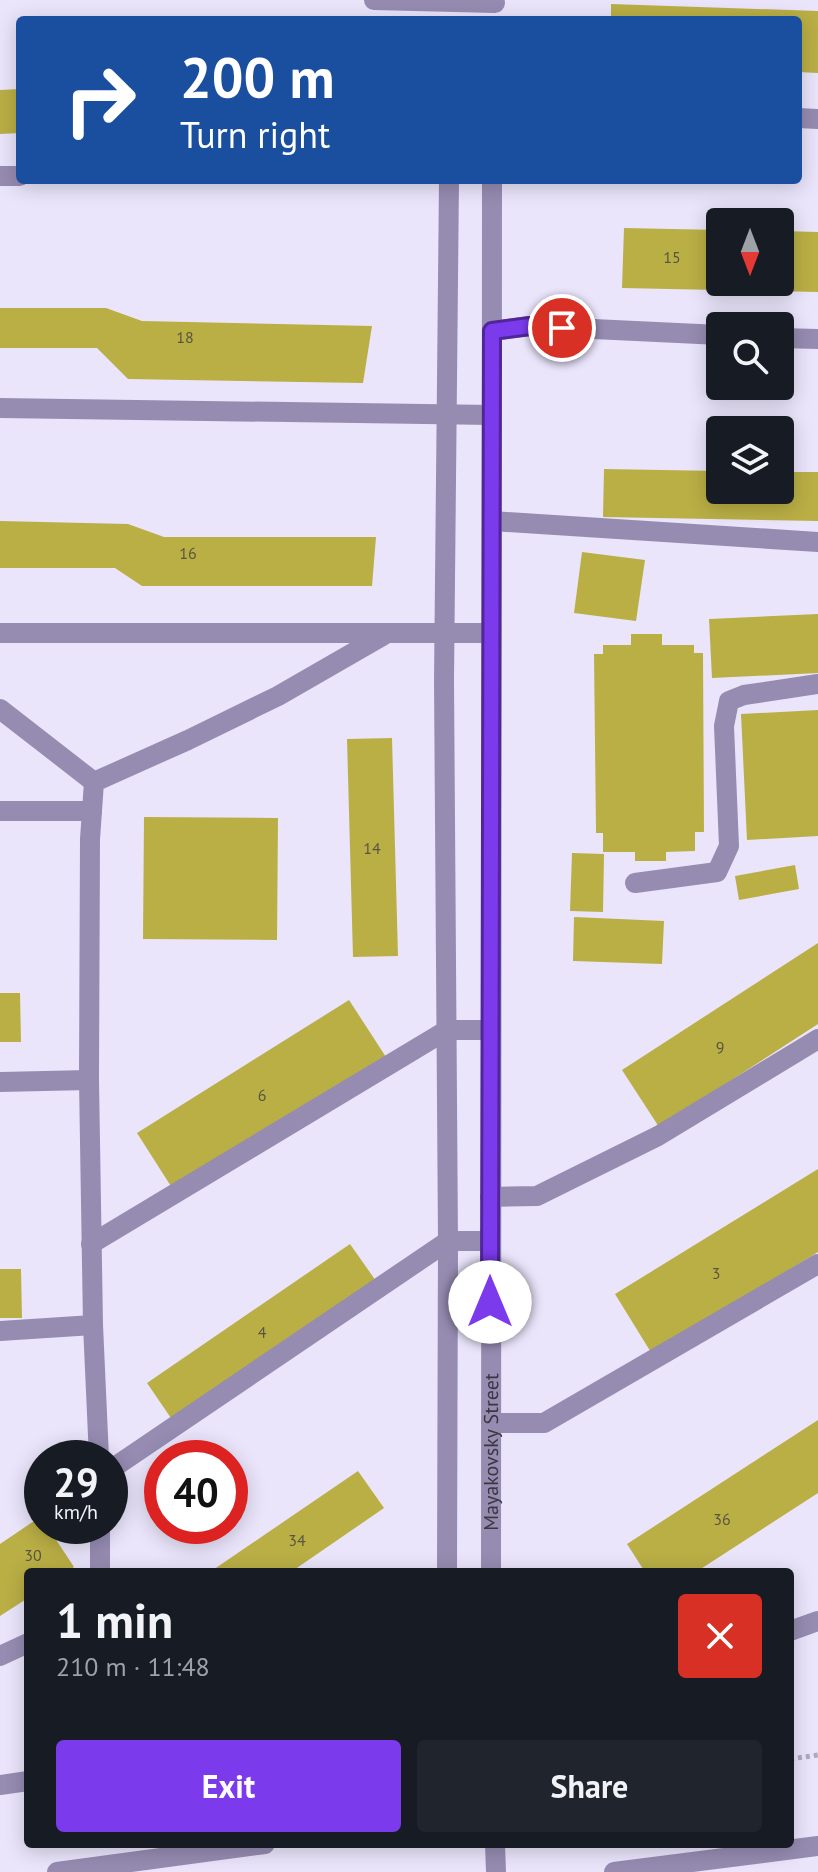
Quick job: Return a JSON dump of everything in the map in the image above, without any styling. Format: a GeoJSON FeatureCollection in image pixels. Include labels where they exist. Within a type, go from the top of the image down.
{"type":"FeatureCollection","features":[{"type":"Feature","properties":{"kind":"street"},"geometry":{"type":"LineString","coordinates":[[374,0],[495,8]]}},
{"type":"Feature","properties":{"kind":"street"},"geometry":{"type":"LineString","coordinates":[[447,1568],[445,633],[449,184]]}},
{"type":"Feature","properties":{"kind":"street","name":"Mayakovsky Street"},"geometry":{"type":"LineString","coordinates":[[491,1568],[492,184]]}},
{"type":"Feature","properties":{"kind":"street"},"geometry":{"type":"LineString","coordinates":[[492,331],[530,326],[706,334]]}},
{"type":"Feature","properties":{"kind":"street"},"geometry":{"type":"LineString","coordinates":[[794,338],[818,339]]}},
{"type":"Feature","properties":{"kind":"street"},"geometry":{"type":"LineString","coordinates":[[0,408],[492,415]]}},
{"type":"Feature","properties":{"kind":"street"},"geometry":{"type":"LineString","coordinates":[[492,521],[818,542]]}},
{"type":"Feature","properties":{"kind":"street"},"geometry":{"type":"LineString","coordinates":[[0,633],[491,633]]}},
{"type":"Feature","properties":{"kind":"street"},"geometry":{"type":"LineString","coordinates":[[94,782],[278,696],[384,635]]}},
{"type":"Feature","properties":{"kind":"street"},"geometry":{"type":"LineString","coordinates":[[635,883],[717,872],[724,861],[729,846],[724,726],[729,701],[744,695],[818,684]]}},
{"type":"Feature","properties":{"kind":"street"},"geometry":{"type":"LineString","coordinates":[[0,709],[94,782]]}},
{"type":"Feature","properties":{"kind":"street"},"geometry":{"type":"LineString","coordinates":[[94,782],[89,1080],[98,1440]]}},
{"type":"Feature","properties":{"kind":"street"},"geometry":{"type":"LineString","coordinates":[[0,811],[92,811]]}},
{"type":"Feature","properties":{"kind":"street"},"geometry":{"type":"LineString","coordinates":[[91,1244],[447,1030],[491,1030]]}},
{"type":"Feature","properties":{"kind":"street"},"geometry":{"type":"LineString","coordinates":[[490,1197],[537,1196],[658,1136],[818,1039]]}},
{"type":"Feature","properties":{"kind":"street"},"geometry":{"type":"LineString","coordinates":[[0,1082],[89,1080]]}},
{"type":"Feature","properties":{"kind":"street"},"geometry":{"type":"LineString","coordinates":[[128,1458],[448,1241],[490,1241]]}},
{"type":"Feature","properties":{"kind":"street"},"geometry":{"type":"LineString","coordinates":[[491,1423],[544,1423],[818,1264]]}},
{"type":"Feature","properties":{"kind":"street"},"geometry":{"type":"LineString","coordinates":[[0,1331],[93,1325]]}},
{"type":"Feature","properties":{"kind":"street"},"geometry":{"type":"LineString","coordinates":[[100,1544],[100,1568]]}},
{"type":"Feature","properties":{"kind":"street"},"geometry":{"type":"LineString","coordinates":[[794,1630],[818,1621]]}},
{"type":"Feature","properties":{"kind":"street"},"geometry":{"type":"LineString","coordinates":[[0,1656],[24,1645]]}},
{"type":"Feature","properties":{"kind":"street"},"geometry":{"type":"LineString","coordinates":[[0,1785],[24,1782]]}},
{"type":"Feature","properties":{"kind":"street"},"geometry":{"type":"LineString","coordinates":[[614,1872],[818,1846]]}},
{"type":"Feature","properties":{"kind":"street"},"geometry":{"type":"LineString","coordinates":[[57,1872],[235,1848]]}},
{"type":"Feature","properties":{"kind":"street"},"geometry":{"type":"LineString","coordinates":[[495,1848],[496,1872]]}},
{"type":"Feature","properties":{"kind":"path"},"geometry":{"type":"LineString","coordinates":[[794,1758],[818,1755]]}},
{"type":"Feature","properties":{"kind":"building"},"geometry":{"type":"Polygon","coordinates":[[[611,4],[818,11],[818,73],[802,72],[802,16],[611,16],[611,4]]]}},
{"type":"Feature","properties":{"kind":"building"},"geometry":{"type":"Polygon","coordinates":[[[16,89],[16,133],[0,134],[0,90],[16,89]]]}},
{"type":"Feature","properties":{"kind":"building"},"geometry":{"type":"Polygon","coordinates":[[[624,228],[706,230],[706,290],[622,288],[624,228]]]}},
{"type":"Feature","properties":{"kind":"building"},"geometry":{"type":"Polygon","coordinates":[[[794,231],[818,232],[818,292],[794,292],[794,231]]]}},
{"type":"Feature","properties":{"kind":"building"},"geometry":{"type":"Polygon","coordinates":[[[0,308],[106,308],[142,321],[372,326],[363,383],[128,379],[97,348],[0,348],[0,308]]]}},
{"type":"Feature","properties":{"kind":"building"},"geometry":{"type":"Polygon","coordinates":[[[604,469],[706,471],[706,504],[794,504],[794,472],[818,472],[818,521],[603,517],[604,469]]]}},
{"type":"Feature","properties":{"kind":"building"},"geometry":{"type":"Polygon","coordinates":[[[0,521],[128,524],[164,537],[376,537],[372,586],[142,586],[115,568],[0,568],[0,521]]]}},
{"type":"Feature","properties":{"kind":"building"},"geometry":{"type":"Polygon","coordinates":[[[582,552],[645,560],[636,621],[574,613],[582,552]]]}},
{"type":"Feature","properties":{"kind":"building"},"geometry":{"type":"Polygon","coordinates":[[[818,614],[818,673],[712,678],[709,619],[818,614]]]}},
{"type":"Feature","properties":{"kind":"building"},"geometry":{"type":"Polygon","coordinates":[[[631,634],[662,634],[662,645],[694,645],[694,653],[703,653],[704,832],[695,832],[695,851],[666,852],[666,861],[635,861],[635,852],[603,852],[603,833],[596,833],[594,654],[603,654],[603,645],[631,645],[631,634]]]}},
{"type":"Feature","properties":{"kind":"building"},"geometry":{"type":"Polygon","coordinates":[[[818,710],[818,836],[747,840],[741,714],[818,710]]]}},
{"type":"Feature","properties":{"kind":"building"},"geometry":{"type":"Polygon","coordinates":[[[392,738],[398,956],[353,957],[347,739],[392,738]]]}},
{"type":"Feature","properties":{"kind":"building"},"geometry":{"type":"Polygon","coordinates":[[[144,817],[278,818],[277,940],[143,939],[144,817]]]}},
{"type":"Feature","properties":{"kind":"building"},"geometry":{"type":"Polygon","coordinates":[[[572,853],[604,854],[603,912],[570,911],[572,853]]]}},
{"type":"Feature","properties":{"kind":"building"},"geometry":{"type":"Polygon","coordinates":[[[795,865],[799,889],[739,900],[735,876],[795,865]]]}},
{"type":"Feature","properties":{"kind":"building"},"geometry":{"type":"Polygon","coordinates":[[[574,917],[664,921],[662,964],[573,961],[574,917]]]}},
{"type":"Feature","properties":{"kind":"building"},"geometry":{"type":"Polygon","coordinates":[[[818,943],[818,1024],[659,1127],[622,1070],[818,943]]]}},
{"type":"Feature","properties":{"kind":"building"},"geometry":{"type":"Polygon","coordinates":[[[0,993],[20,993],[21,1042],[0,1042],[0,993]]]}},
{"type":"Feature","properties":{"kind":"building"},"geometry":{"type":"Polygon","coordinates":[[[349,1000],[386,1057],[174,1191],[137,1133],[349,1000]]]}},
{"type":"Feature","properties":{"kind":"building"},"geometry":{"type":"Polygon","coordinates":[[[818,1169],[818,1252],[652,1354],[615,1294],[818,1169]]]}},
{"type":"Feature","properties":{"kind":"building"},"geometry":{"type":"Polygon","coordinates":[[[350,1244],[376,1281],[173,1421],[147,1383],[350,1244]]]}},
{"type":"Feature","properties":{"kind":"building"},"geometry":{"type":"Polygon","coordinates":[[[0,1269],[21,1269],[22,1318],[0,1318],[0,1269]]]}},
{"type":"Feature","properties":{"kind":"building"},"geometry":{"type":"Polygon","coordinates":[[[818,1420],[818,1493],[702,1568],[642,1568],[627,1544],[818,1420]]]}},
{"type":"Feature","properties":{"kind":"building"},"geometry":{"type":"Polygon","coordinates":[[[358,1471],[384,1508],[297,1568],[216,1568],[358,1471]]]}},
{"type":"Feature","properties":{"kind":"building"},"geometry":{"type":"Polygon","coordinates":[[[24,1528],[24,1544],[59,1544],[74,1567],[24,1568],[24,1601],[0,1616],[0,1544],[24,1528]]]}},
{"type":"Feature","properties":{"kind":"route"},"geometry":{"type":"LineString","coordinates":[[490,1302],[492,331],[530,326],[562,328]]}}]}
